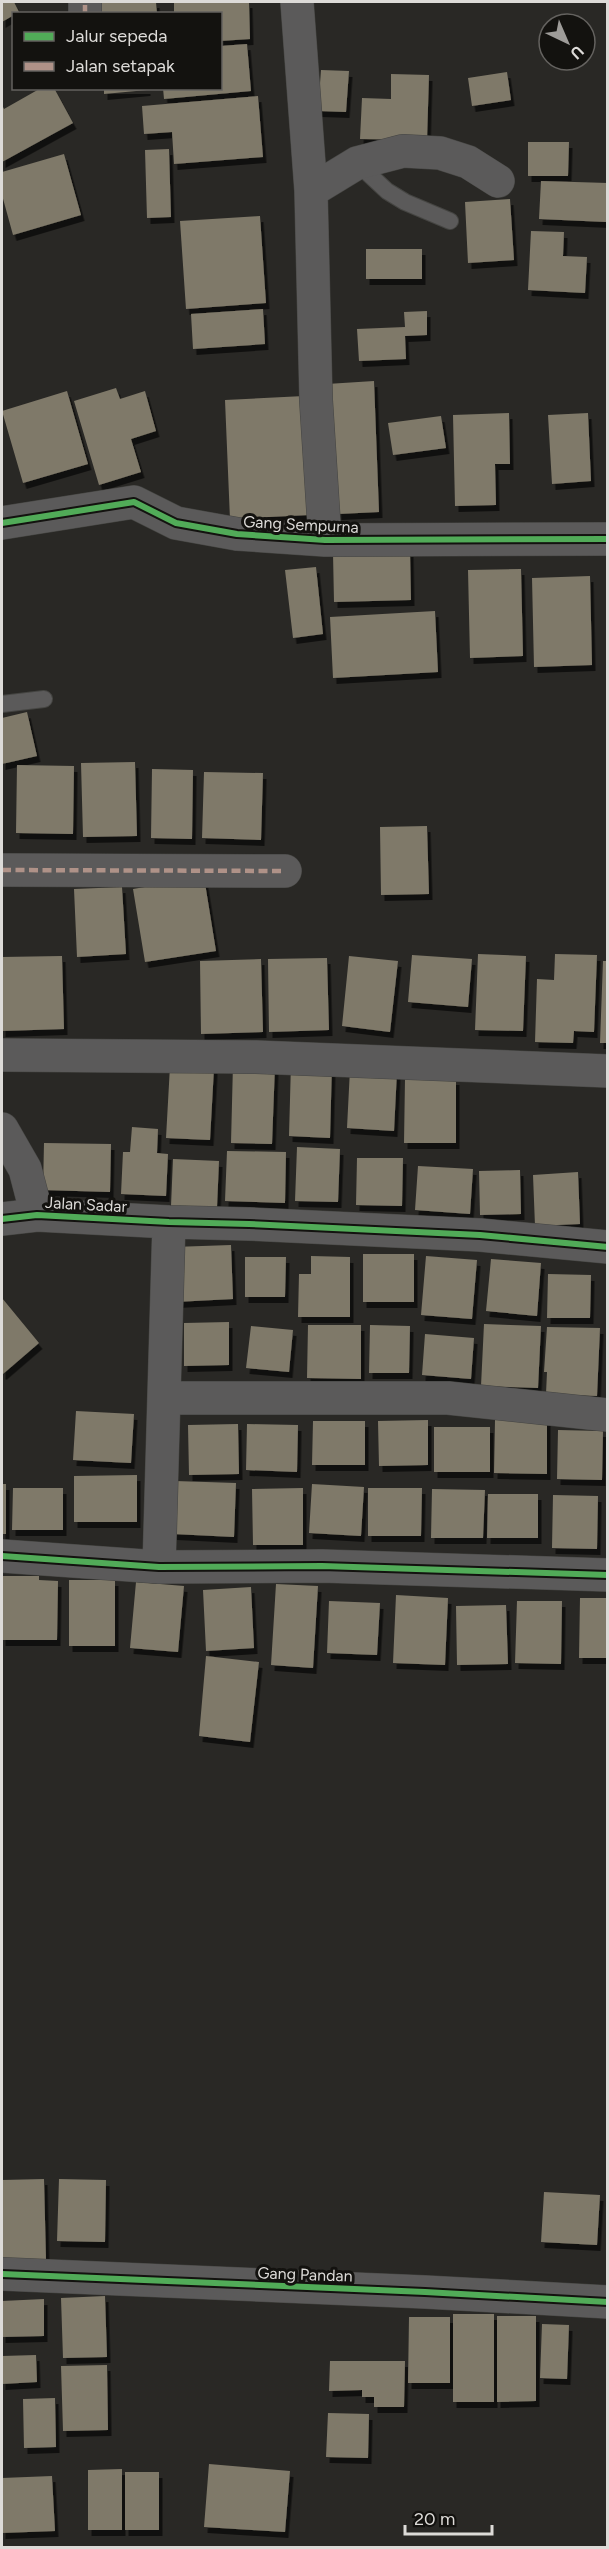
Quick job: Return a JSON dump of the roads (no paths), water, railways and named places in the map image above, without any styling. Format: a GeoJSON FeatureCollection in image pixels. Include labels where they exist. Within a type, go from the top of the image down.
{"type":"FeatureCollection","features":[{"type":"Feature","properties":{"kind":"street"},"geometry":{"type":"LineString","coordinates":[[297,2],[311,191],[316,400],[325,540]]}},
{"type":"Feature","properties":{"kind":"street"},"geometry":{"type":"LineString","coordinates":[[311,191],[357,163],[403,151],[440,153],[468,162],[498,181]]}},
{"type":"Feature","properties":{"kind":"street","name":"Gang Sempurna"},"geometry":{"type":"LineString","coordinates":[[2,523],[134,502],[176,523],[237,534],[325,540],[608,539]]}},
{"type":"Feature","properties":{"kind":"street"},"geometry":{"type":"LineString","coordinates":[[2,870],[285,871]]}},
{"type":"Feature","properties":{"kind":"street"},"geometry":{"type":"LineString","coordinates":[[2,1055],[256,1057],[608,1071]]}},
{"type":"Feature","properties":{"kind":"street"},"geometry":{"type":"LineString","coordinates":[[2,1129],[24,1169],[37,1215]]}},
{"type":"Feature","properties":{"kind":"street","name":"Jalan Sadar"},"geometry":{"type":"LineString","coordinates":[[2,1219],[37,1215],[480,1235],[608,1248]]}},
{"type":"Feature","properties":{"kind":"street"},"geometry":{"type":"LineString","coordinates":[[159,1567],[169,1222]]}},
{"type":"Feature","properties":{"kind":"street"},"geometry":{"type":"LineString","coordinates":[[164,1398],[448,1398],[608,1414]]}},
{"type":"Feature","properties":{"kind":"street"},"geometry":{"type":"LineString","coordinates":[[2,1556],[159,1567],[322,1566],[608,1575]]}},
{"type":"Feature","properties":{"kind":"street","name":"Gang Pandan"},"geometry":{"type":"LineString","coordinates":[[2,2274],[608,2302]]}},
{"type":"Feature","properties":{"kind":"lane"},"geometry":{"type":"LineString","coordinates":[[357,163],[387,191],[405,202],[450,221]]}},
{"type":"Feature","properties":{"kind":"lane"},"geometry":{"type":"LineString","coordinates":[[2,704],[44,699]]}}]}
